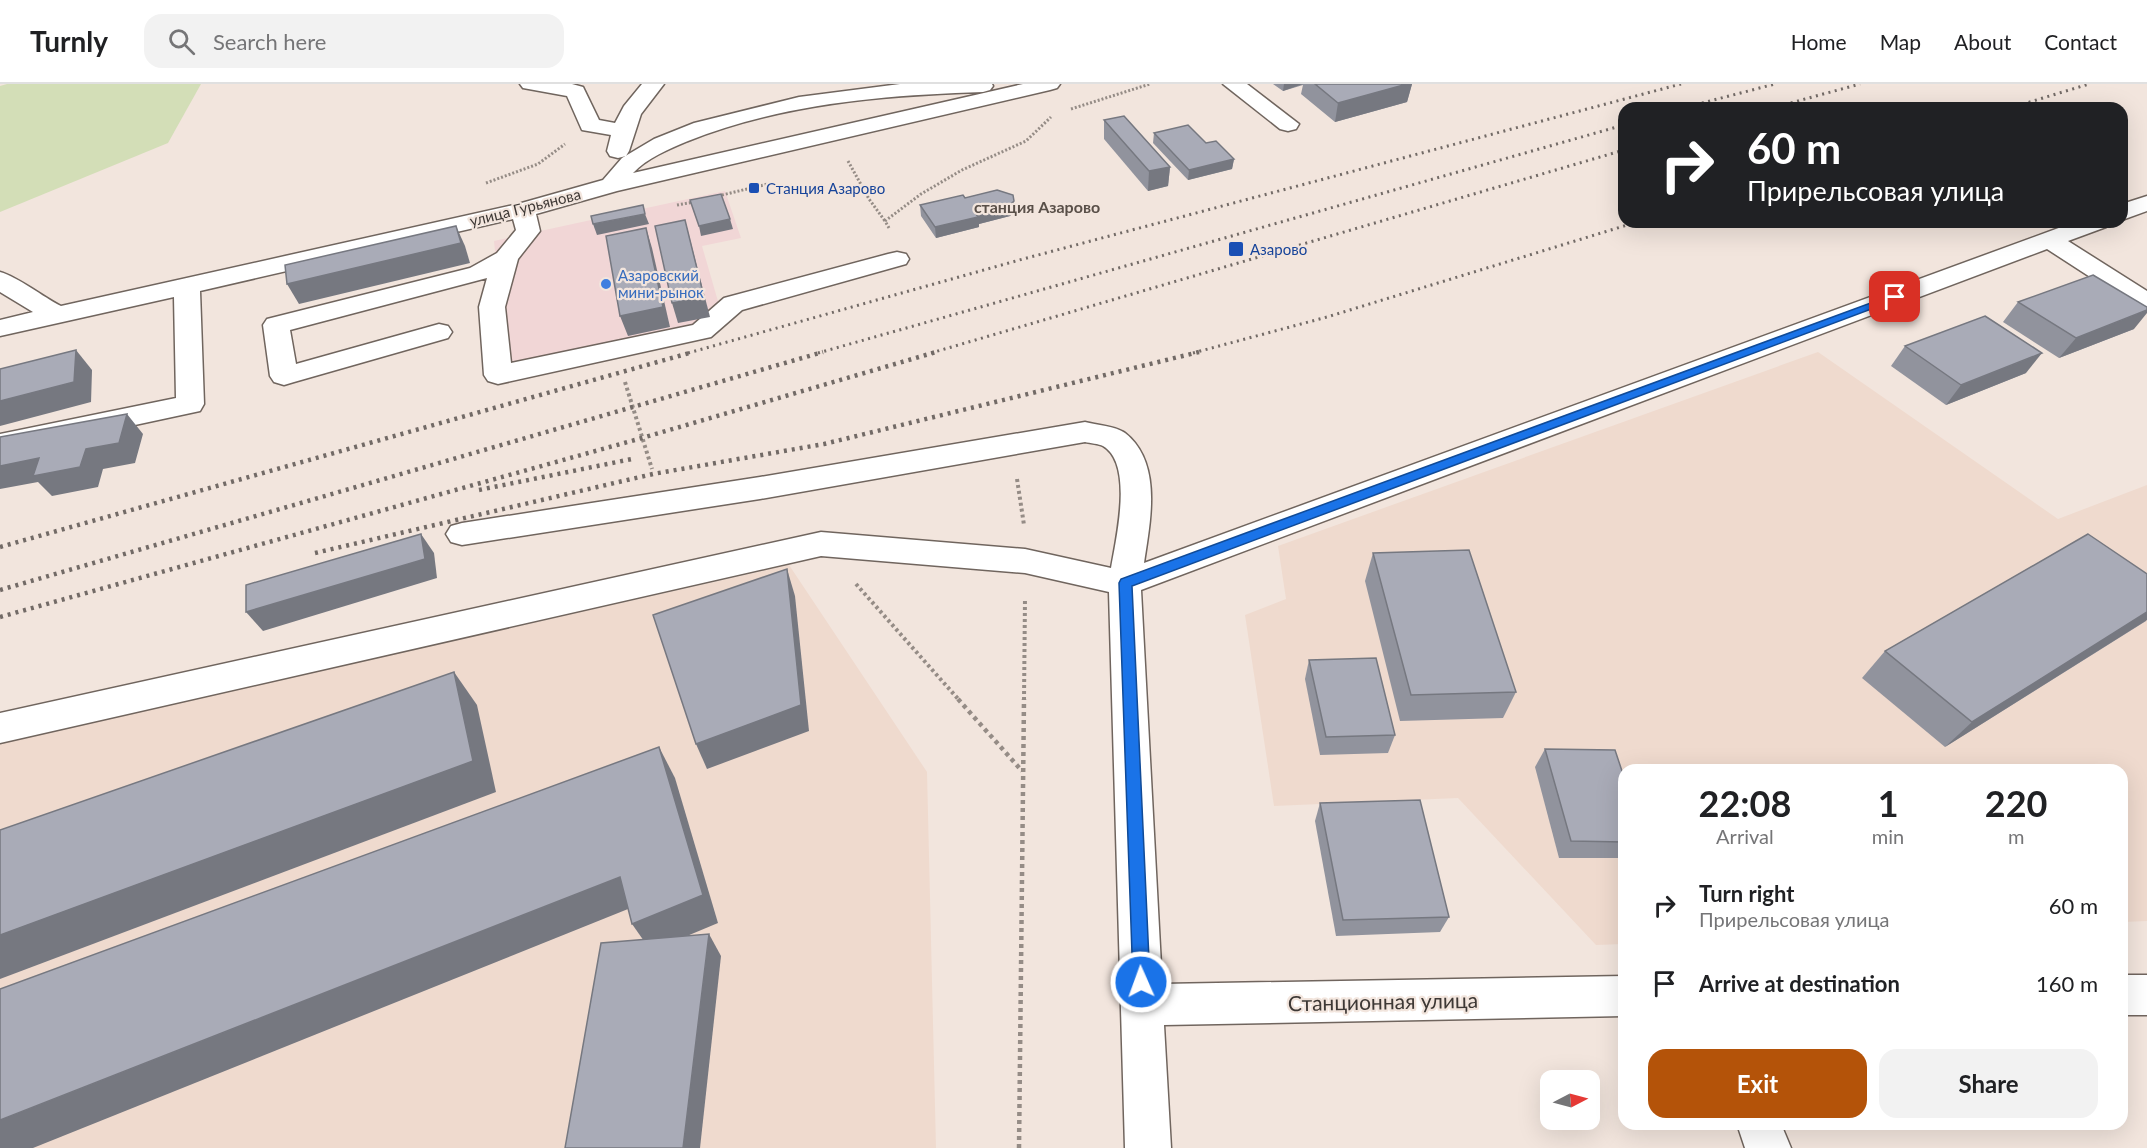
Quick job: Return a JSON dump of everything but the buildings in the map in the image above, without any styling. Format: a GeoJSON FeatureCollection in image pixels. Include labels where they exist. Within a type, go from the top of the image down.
{"type":"FeatureCollection","features":[{"type":"Feature","properties":{"kind":"street"},"geometry":{"type":"LineString","coordinates":[[530,84],[578,87],[590,125],[622,131]]}},
{"type":"Feature","properties":{"kind":"street"},"geometry":{"type":"LineString","coordinates":[[611,185],[622,131],[639,98],[654,84]]}},
{"type":"Feature","properties":{"kind":"street"},"geometry":{"type":"LineString","coordinates":[[1233,84],[1288,124]]}},
{"type":"Feature","properties":{"kind":"street"},"geometry":{"type":"LineString","coordinates":[[611,185],[630,164],[668,140],[723,121],[820,101],[944,86],[1046,85]]}},
{"type":"Feature","properties":{"kind":"street","name":"улица Гурьянова"},"geometry":{"type":"LineString","coordinates":[[0,328],[523,210],[611,185],[1046,85]]}},
{"type":"Feature","properties":{"kind":"street"},"geometry":{"type":"LineString","coordinates":[[2128,211],[2147,203]]}},
{"type":"Feature","properties":{"kind":"street"},"geometry":{"type":"LineString","coordinates":[[439,332],[284,376],[276,325],[479,273],[506,258],[528,231],[523,210]]}},
{"type":"Feature","properties":{"kind":"street"},"geometry":{"type":"LineString","coordinates":[[0,728],[821,544],[1025,561],[1125,583],[2081,228]]}},
{"type":"Feature","properties":{"kind":"street"},"geometry":{"type":"LineString","coordinates":[[2049,240],[2147,302]]}},
{"type":"Feature","properties":{"kind":"street"},"geometry":{"type":"LineString","coordinates":[[506,258],[492,307],[498,375],[702,331],[734,304],[897,259]]}},
{"type":"Feature","properties":{"kind":"street"},"geometry":{"type":"LineString","coordinates":[[0,280],[27,299],[59,316]]}},
{"type":"Feature","properties":{"kind":"street"},"geometry":{"type":"LineString","coordinates":[[0,444],[190,404],[187,286]]}},
{"type":"Feature","properties":{"kind":"street"},"geometry":{"type":"LineString","coordinates":[[462,534],[760,488],[1085,432],[1114,439],[1133,464],[1136,509],[1125,583],[1148,1148]]}},
{"type":"Feature","properties":{"kind":"street"},"geometry":{"type":"LineString","coordinates":[[2128,995],[2147,994]]}},
{"type":"Feature","properties":{"kind":"street","name":"Станционная улица"},"geometry":{"type":"LineString","coordinates":[[1142,1005],[1618,996]]}},
{"type":"Feature","properties":{"kind":"street"},"geometry":{"type":"LineString","coordinates":[[1761,1130],[1768,1148]]}},
{"type":"Feature","properties":{"kind":"path"},"geometry":{"type":"LineString","coordinates":[[885,221],[921,194],[962,170],[1026,141],[1053,114]]}},
{"type":"Feature","properties":{"kind":"path"},"geometry":{"type":"LineString","coordinates":[[849,164],[885,221],[894,239],[897,259]]}},
{"type":"Feature","properties":{"kind":"path"},"geometry":{"type":"LineString","coordinates":[[619,349],[622,372],[646,455],[666,501]]}},
{"type":"Feature","properties":{"kind":"path"},"geometry":{"type":"LineString","coordinates":[[1017,475],[1025,531],[1019,1148]]}},
{"type":"Feature","properties":{"kind":"path"},"geometry":{"type":"LineString","coordinates":[[821,544],[1022,771]]}},
{"type":"Feature","properties":{"kind":"shaded area","name":"Азаровский мини-рынок"},"geometry":{"type":"Polygon","coordinates":[[[725,191],[741,238],[702,246],[724,322],[507,368],[494,241],[725,191]]]}},
{"type":"Feature","properties":{"kind":"shaded area"},"geometry":{"type":"Polygon","coordinates":[[[1818,352],[2058,519],[2147,485],[2147,921],[2128,922],[2128,764],[1618,764],[1618,944],[1596,945],[1458,798],[1274,806],[1245,615],[1286,599],[1278,546],[1818,352]]]}},
{"type":"Feature","properties":{"kind":"shaded area"},"geometry":{"type":"Polygon","coordinates":[[[789,565],[927,772],[936,1148],[0,1148],[0,743],[789,565]]]}},
{"type":"Feature","properties":{"kind":"green space"},"geometry":{"type":"Polygon","coordinates":[[[7,84],[201,84],[168,143],[0,212],[0,86],[7,84]]]}},
{"type":"Feature","properties":{"kind":"railway"},"geometry":{"type":"LineString","coordinates":[[688,353],[1023,259],[1681,84]]}},
{"type":"Feature","properties":{"kind":"railway"},"geometry":{"type":"LineString","coordinates":[[1706,102],[1775,84]]}},
{"type":"Feature","properties":{"kind":"railway"},"geometry":{"type":"LineString","coordinates":[[1794,102],[1860,84]]}},
{"type":"Feature","properties":{"kind":"railway"},"geometry":{"type":"LineString","coordinates":[[2030,102],[2089,84]]}},
{"type":"Feature","properties":{"kind":"railway"},"geometry":{"type":"LineString","coordinates":[[818,353],[1618,127]]}},
{"type":"Feature","properties":{"kind":"railway"},"geometry":{"type":"LineString","coordinates":[[931,353],[1618,152]]}},
{"type":"Feature","properties":{"kind":"railway"},"geometry":{"type":"LineString","coordinates":[[1193,353],[1327,317],[1618,228]]}},
{"type":"Feature","properties":{"kind":"railway"},"geometry":{"type":"LineString","coordinates":[[0,547],[693,352]]}},
{"type":"Feature","properties":{"kind":"railway"},"geometry":{"type":"LineString","coordinates":[[0,590],[823,352]]}},
{"type":"Feature","properties":{"kind":"railway"},"geometry":{"type":"LineString","coordinates":[[0,617],[642,438],[936,352]]}},
{"type":"Feature","properties":{"kind":"railway"},"geometry":{"type":"LineString","coordinates":[[315,553],[653,474],[824,444],[1199,352]]}},
{"type":"Feature","properties":{"kind":"railway"},"geometry":{"type":"LineString","coordinates":[[479,490],[632,459]]}},
{"type":"Feature","properties":{"kind":"place","name":"Станция Азарово"},"geometry":{"type":"Point","coordinates":[754,188]}},
{"type":"Feature","properties":{"kind":"place","name":"Азарово"},"geometry":{"type":"Point","coordinates":[1236,249]}},
{"type":"Feature","properties":{"kind":"place","name":"Азаровский мини-рынок"},"geometry":{"type":"Point","coordinates":[606,284]}},
{"type":"Feature","properties":{"kind":"district","name":"станция Азарово"},"geometry":{"type":"Point","coordinates":[1037,206]}},
{"type":"Feature","properties":{"kind":"route"},"geometry":{"type":"LineString","coordinates":[[1141,982],[1125,583],[1895,297]]}}]}
